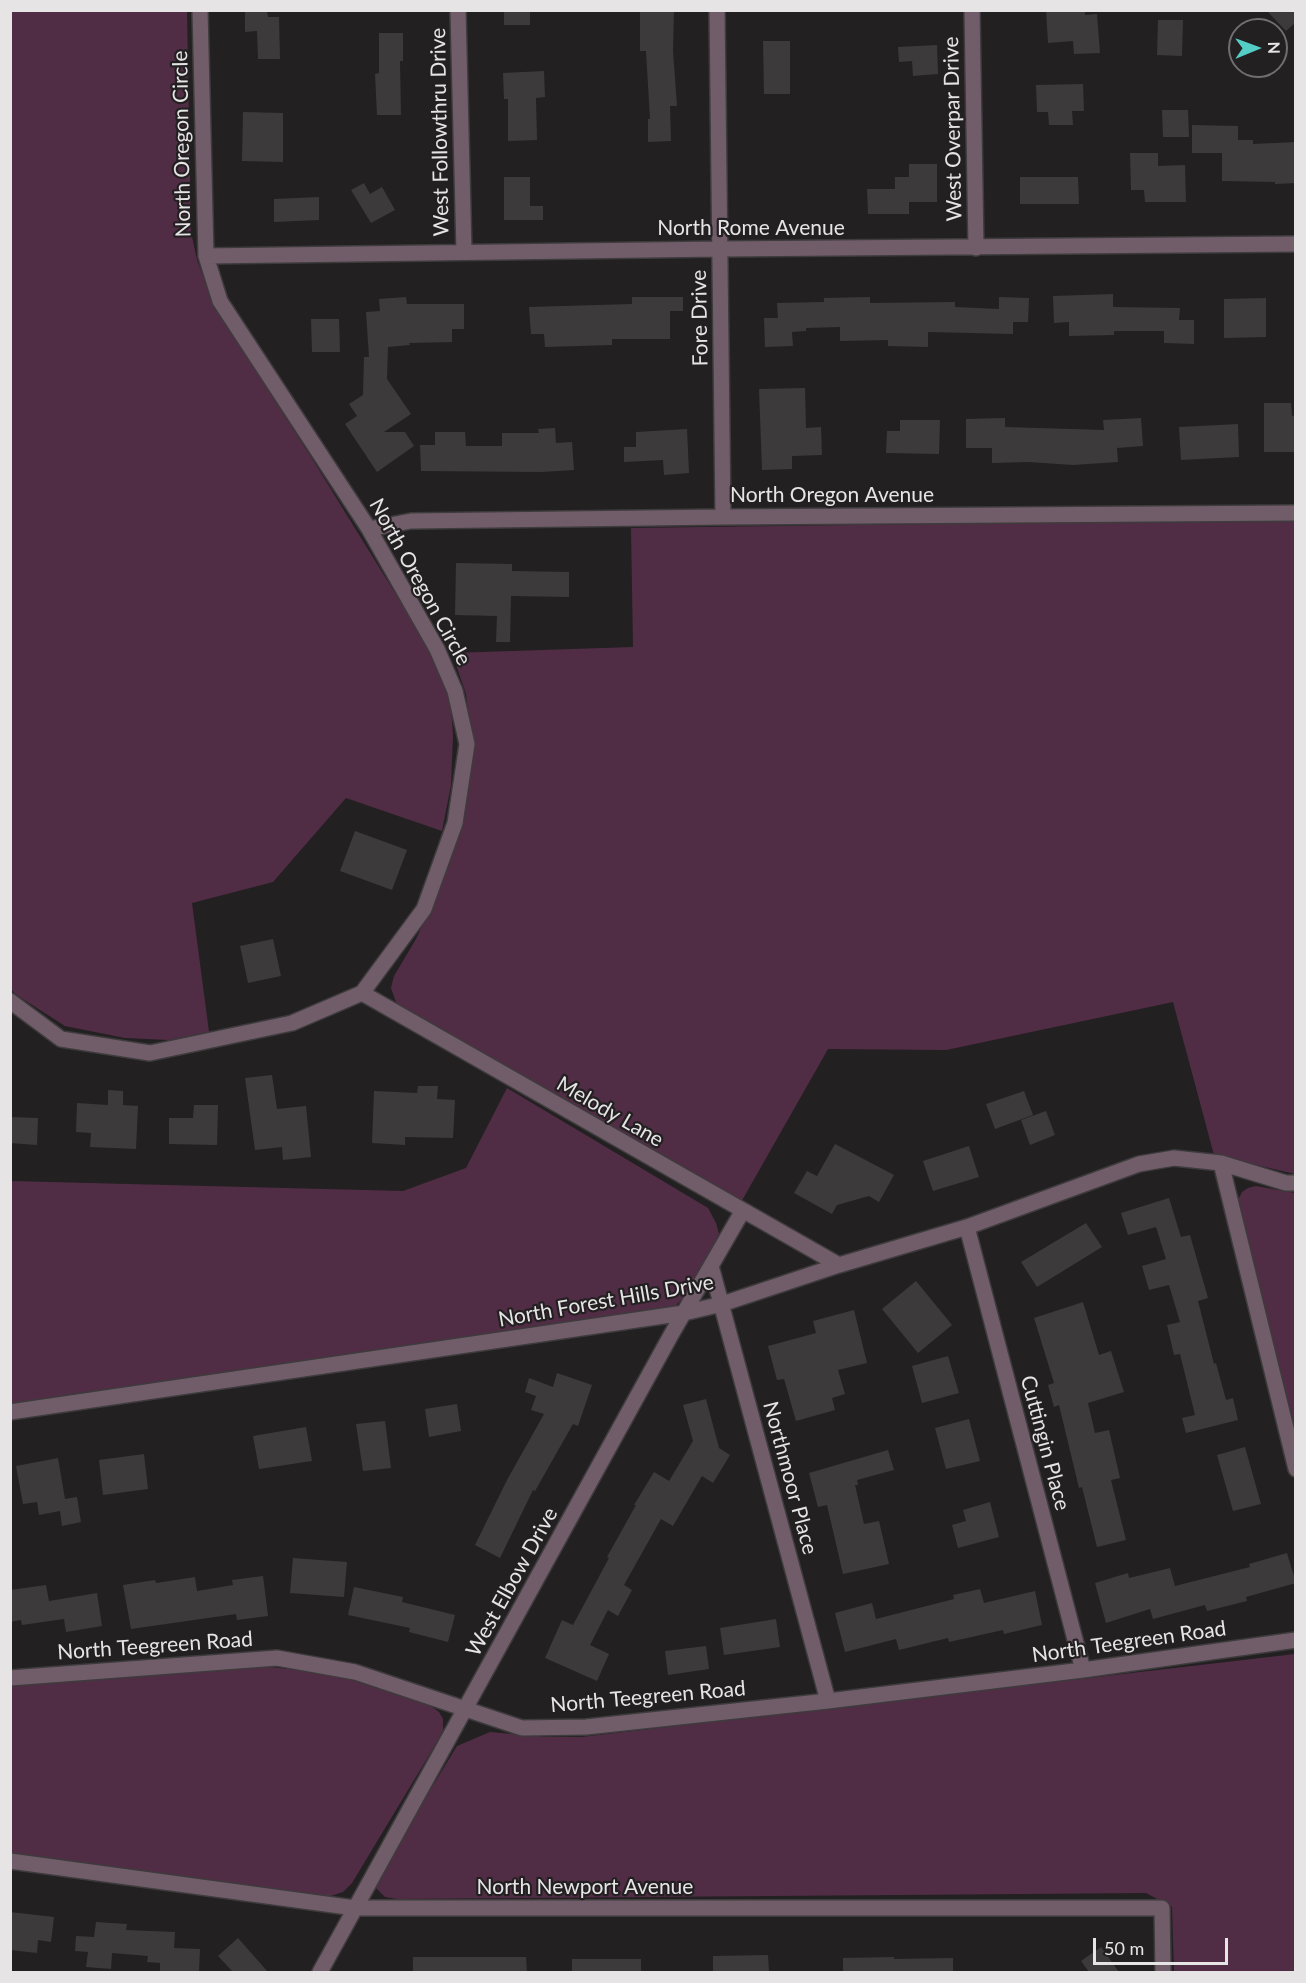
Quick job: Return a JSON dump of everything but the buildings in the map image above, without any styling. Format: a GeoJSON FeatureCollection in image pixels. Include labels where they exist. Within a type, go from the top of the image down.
{"type":"FeatureCollection","features":[{"type":"Feature","properties":{"kind":"street","name":"North Oregon Circle"},"geometry":{"type":"LineString","coordinates":[[200,10],[206,256],[220,301],[369,529],[437,649],[455,691],[467,744],[455,823],[424,909],[362,993]]}},
{"type":"Feature","properties":{"kind":"street","name":"West Followthru Drive"},"geometry":{"type":"LineString","coordinates":[[458,10],[464,252]]}},
{"type":"Feature","properties":{"kind":"street","name":"Fore Drive"},"geometry":{"type":"LineString","coordinates":[[717,10],[723,517]]}},
{"type":"Feature","properties":{"kind":"street","name":"West Overpar Drive"},"geometry":{"type":"LineString","coordinates":[[972,10],[976,248]]}},
{"type":"Feature","properties":{"kind":"street","name":"North Rome Avenue"},"geometry":{"type":"LineString","coordinates":[[206,256],[1296,244]]}},
{"type":"Feature","properties":{"kind":"street","name":"North Oregon Avenue"},"geometry":{"type":"LineString","coordinates":[[369,529],[411,521],[1296,513]]}},
{"type":"Feature","properties":{"kind":"street"},"geometry":{"type":"LineString","coordinates":[[10,1001],[61,1039],[150,1053],[292,1023],[362,993]]}},
{"type":"Feature","properties":{"kind":"street","name":"Melody Lane"},"geometry":{"type":"LineString","coordinates":[[362,993],[742,1212],[839,1265]]}},
{"type":"Feature","properties":{"kind":"street","name":"North Forest Hills Drive"},"geometry":{"type":"LineString","coordinates":[[10,1412],[684,1313],[722,1304],[839,1265],[967,1227],[1139,1164],[1174,1158],[1221,1163],[1286,1183],[1296,1183]]}},
{"type":"Feature","properties":{"kind":"street"},"geometry":{"type":"LineString","coordinates":[[1221,1163],[1296,1469]]}},
{"type":"Feature","properties":{"kind":"street","name":"West Elbow Drive"},"geometry":{"type":"LineString","coordinates":[[320,1972],[742,1212]]}},
{"type":"Feature","properties":{"kind":"street","name":"Cuttingin Place"},"geometry":{"type":"LineString","coordinates":[[967,1227],[1083,1670]]}},
{"type":"Feature","properties":{"kind":"street","name":"Northmoor Place"},"geometry":{"type":"LineString","coordinates":[[711,1266],[828,1701]]}},
{"type":"Feature","properties":{"kind":"street","name":"North Teegreen Road"},"geometry":{"type":"LineString","coordinates":[[10,1678],[277,1658],[355,1672],[522,1728],[586,1727],[1083,1670],[1296,1640]]}},
{"type":"Feature","properties":{"kind":"street","name":"North Newport Avenue"},"geometry":{"type":"LineString","coordinates":[[10,1860],[355,1908],[1162,1908],[1163,1972]]}},
{"type":"Feature","properties":{"kind":"shaded area"},"geometry":{"type":"Polygon","coordinates":[[[10,11],[187,11],[191,232],[197,260],[210,294],[232,334],[416,627],[441,674],[451,706],[453,735],[451,785],[442,831],[346,798],[273,882],[192,903],[209,1032],[169,1040],[125,1038],[65,1026],[15,994],[11,989],[10,11]]]}},
{"type":"Feature","properties":{"kind":"shaded area"},"geometry":{"type":"Polygon","coordinates":[[[1295,519],[1295,1174],[1214,1155],[1173,1002],[946,1050],[828,1049],[740,1204],[397,1005],[391,988],[394,976],[416,939],[435,897],[471,737],[466,694],[452,653],[633,647],[631,528],[1295,519]]]}},
{"type":"Feature","properties":{"kind":"shaded area"},"geometry":{"type":"Polygon","coordinates":[[[507,1088],[708,1208],[719,1234],[685,1296],[675,1306],[665,1310],[11,1406],[10,1181],[403,1191],[466,1168],[507,1088]]]}},
{"type":"Feature","properties":{"kind":"shaded area"},"geometry":{"type":"Polygon","coordinates":[[[1256,1186],[1295,1193],[1295,1428],[1238,1208],[1238,1200],[1242,1192],[1256,1186]]]}},
{"type":"Feature","properties":{"kind":"shaded area"},"geometry":{"type":"Polygon","coordinates":[[[1295,1654],[1295,1972],[1174,1972],[1172,1907],[1146,1893],[397,1899],[385,1897],[376,1888],[376,1879],[457,1746],[490,1732],[545,1737],[581,1737],[1295,1654]]]}},
{"type":"Feature","properties":{"kind":"shaded area"},"geometry":{"type":"Polygon","coordinates":[[[218,1666],[269,1667],[345,1678],[429,1705],[439,1712],[443,1719],[443,1730],[437,1742],[352,1883],[343,1892],[328,1897],[11,1856],[11,1684],[218,1666]]]}}]}
